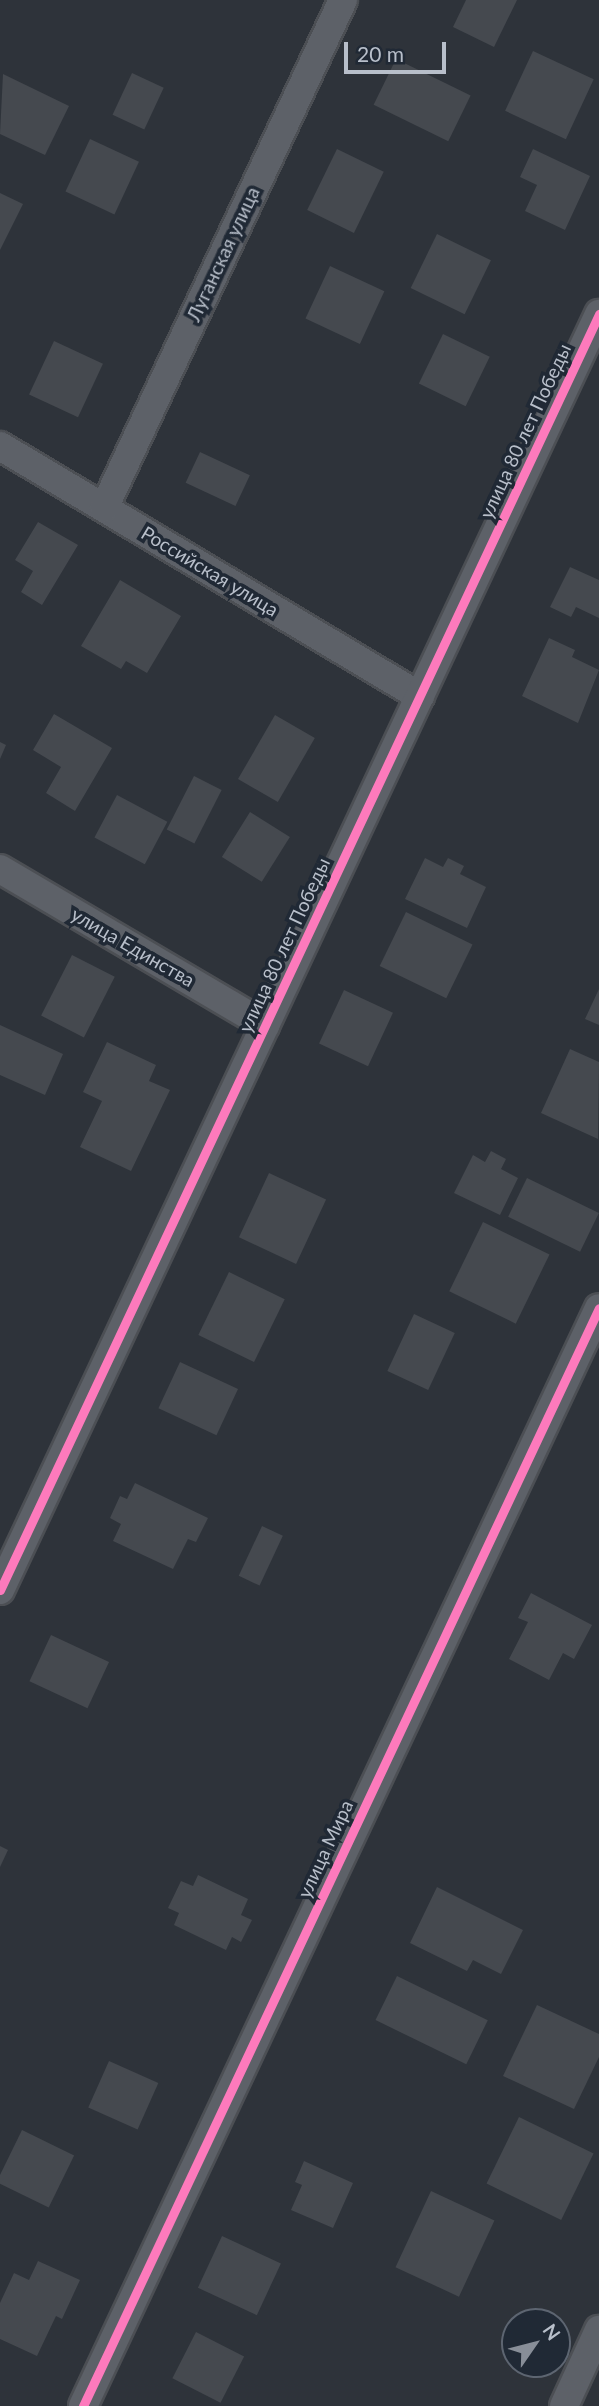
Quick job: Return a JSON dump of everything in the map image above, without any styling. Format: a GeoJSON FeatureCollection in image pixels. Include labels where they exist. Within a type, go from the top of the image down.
{"type":"FeatureCollection","features":[{"type":"Feature","properties":{"kind":"street","name":"Луганская улица"},"geometry":{"type":"LineString","coordinates":[[104,508],[343,0]]}},
{"type":"Feature","properties":{"kind":"street","name":"улица 80 лет Победы"},"geometry":{"type":"LineString","coordinates":[[0,1590],[599,314]]}},
{"type":"Feature","properties":{"kind":"street","name":"Российская улица"},"geometry":{"type":"LineString","coordinates":[[0,446],[420,696]]}},
{"type":"Feature","properties":{"kind":"street","name":"улица Единства"},"geometry":{"type":"LineString","coordinates":[[0,869],[265,1025]]}},
{"type":"Feature","properties":{"kind":"street","name":"улица Мира"},"geometry":{"type":"LineString","coordinates":[[83,2406],[599,1308]]}},
{"type":"Feature","properties":{"kind":"street"},"geometry":{"type":"LineString","coordinates":[[564,2406],[599,2330]]}},
{"type":"Feature","properties":{"kind":"building"},"geometry":{"type":"Polygon","coordinates":[[[466,0],[517,0],[494,47],[453,27],[466,0]]]}},
{"type":"Feature","properties":{"kind":"building"},"geometry":{"type":"Polygon","coordinates":[[[533,51],[594,79],[566,139],[505,111],[533,51]]]}},
{"type":"Feature","properties":{"kind":"building"},"geometry":{"type":"Polygon","coordinates":[[[396,59],[471,95],[448,141],[374,105],[396,59]]]}},
{"type":"Feature","properties":{"kind":"building"},"geometry":{"type":"Polygon","coordinates":[[[132,73],[164,88],[144,129],[113,115],[132,73]]]}},
{"type":"Feature","properties":{"kind":"building"},"geometry":{"type":"Polygon","coordinates":[[[3,74],[69,106],[45,155],[0,134],[3,74]]]}},
{"type":"Feature","properties":{"kind":"building"},"geometry":{"type":"Polygon","coordinates":[[[90,139],[139,162],[114,214],[65,192],[90,139]]]}},
{"type":"Feature","properties":{"kind":"building"},"geometry":{"type":"Polygon","coordinates":[[[337,149],[384,172],[354,233],[307,210],[337,149]]]}},
{"type":"Feature","properties":{"kind":"building"},"geometry":{"type":"Polygon","coordinates":[[[533,149],[590,176],[565,230],[525,211],[537,185],[520,177],[533,149]]]}},
{"type":"Feature","properties":{"kind":"building"},"geometry":{"type":"Polygon","coordinates":[[[0,193],[23,204],[0,250],[0,193]]]}},
{"type":"Feature","properties":{"kind":"building"},"geometry":{"type":"Polygon","coordinates":[[[437,234],[491,260],[465,314],[411,288],[437,234]]]}},
{"type":"Feature","properties":{"kind":"building"},"geometry":{"type":"Polygon","coordinates":[[[330,266],[384,291],[360,344],[305,319],[330,266]]]}},
{"type":"Feature","properties":{"kind":"building"},"geometry":{"type":"Polygon","coordinates":[[[443,334],[490,357],[466,406],[419,383],[443,334]]]}},
{"type":"Feature","properties":{"kind":"building"},"geometry":{"type":"Polygon","coordinates":[[[54,341],[103,364],[78,417],[29,394],[54,341]]]}},
{"type":"Feature","properties":{"kind":"building"},"geometry":{"type":"Polygon","coordinates":[[[200,452],[250,475],[235,506],[186,483],[200,452]]]}},
{"type":"Feature","properties":{"kind":"building"},"geometry":{"type":"Polygon","coordinates":[[[38,522],[78,545],[42,605],[21,592],[33,571],[15,560],[38,522]]]}},
{"type":"Feature","properties":{"kind":"building"},"geometry":{"type":"Polygon","coordinates":[[[570,567],[599,580],[599,618],[576,607],[571,617],[550,607],[570,567]]]}},
{"type":"Feature","properties":{"kind":"building"},"geometry":{"type":"Polygon","coordinates":[[[120,580],[181,616],[147,673],[126,661],[121,669],[81,646],[120,580]]]}},
{"type":"Feature","properties":{"kind":"building"},"geometry":{"type":"Polygon","coordinates":[[[549,638],[575,650],[572,657],[599,670],[578,723],[522,696],[549,638]]]}},
{"type":"Feature","properties":{"kind":"building"},"geometry":{"type":"Polygon","coordinates":[[[54,714],[112,748],[75,811],[46,793],[61,767],[33,750],[54,714]]]}},
{"type":"Feature","properties":{"kind":"building"},"geometry":{"type":"Polygon","coordinates":[[[275,715],[315,738],[278,802],[238,779],[275,715]]]}},
{"type":"Feature","properties":{"kind":"building"},"geometry":{"type":"Polygon","coordinates":[[[0,742],[6,745],[0,759],[0,742]]]}},
{"type":"Feature","properties":{"kind":"building"},"geometry":{"type":"Polygon","coordinates":[[[194,776],[222,790],[194,844],[167,829],[194,776]]]}},
{"type":"Feature","properties":{"kind":"building"},"geometry":{"type":"Polygon","coordinates":[[[117,795],[167,822],[145,864],[94,837],[117,795]]]}},
{"type":"Feature","properties":{"kind":"building"},"geometry":{"type":"Polygon","coordinates":[[[250,812],[290,837],[262,882],[222,857],[250,812]]]}},
{"type":"Feature","properties":{"kind":"building"},"geometry":{"type":"Polygon","coordinates":[[[425,858],[443,867],[448,858],[464,866],[460,874],[486,887],[467,928],[405,899],[425,858]]]}},
{"type":"Feature","properties":{"kind":"building"},"geometry":{"type":"Polygon","coordinates":[[[406,912],[473,944],[446,998],[380,966],[406,912]]]}},
{"type":"Feature","properties":{"kind":"building"},"geometry":{"type":"Polygon","coordinates":[[[72,955],[115,977],[84,1037],[41,1016],[72,955]]]}},
{"type":"Feature","properties":{"kind":"building"},"geometry":{"type":"Polygon","coordinates":[[[599,989],[599,1025],[585,1019],[599,989]]]}},
{"type":"Feature","properties":{"kind":"building"},"geometry":{"type":"Polygon","coordinates":[[[344,990],[393,1013],[368,1066],[319,1043],[344,990]]]}},
{"type":"Feature","properties":{"kind":"building"},"geometry":{"type":"Polygon","coordinates":[[[0,1025],[63,1054],[45,1095],[0,1075],[0,1025]]]}},
{"type":"Feature","properties":{"kind":"building"},"geometry":{"type":"Polygon","coordinates":[[[107,1042],[156,1065],[149,1081],[170,1090],[131,1171],[80,1147],[102,1101],[83,1092],[107,1042]]]}},
{"type":"Feature","properties":{"kind":"building"},"geometry":{"type":"Polygon","coordinates":[[[570,1049],[599,1062],[598,1139],[541,1113],[570,1049]]]}},
{"type":"Feature","properties":{"kind":"building"},"geometry":{"type":"Polygon","coordinates":[[[491,1151],[506,1159],[501,1169],[518,1178],[500,1215],[454,1193],[473,1155],[485,1162],[491,1151]]]}},
{"type":"Feature","properties":{"kind":"building"},"geometry":{"type":"Polygon","coordinates":[[[269,1173],[326,1200],[296,1264],[239,1237],[269,1173]]]}},
{"type":"Feature","properties":{"kind":"building"},"geometry":{"type":"Polygon","coordinates":[[[527,1178],[599,1213],[580,1252],[508,1217],[527,1178]]]}},
{"type":"Feature","properties":{"kind":"building"},"geometry":{"type":"Polygon","coordinates":[[[483,1222],[550,1254],[516,1324],[449,1291],[483,1222]]]}},
{"type":"Feature","properties":{"kind":"building"},"geometry":{"type":"Polygon","coordinates":[[[229,1272],[285,1299],[254,1362],[198,1335],[229,1272]]]}},
{"type":"Feature","properties":{"kind":"building"},"geometry":{"type":"Polygon","coordinates":[[[414,1314],[455,1333],[428,1390],[387,1371],[414,1314]]]}},
{"type":"Feature","properties":{"kind":"building"},"geometry":{"type":"Polygon","coordinates":[[[180,1362],[238,1389],[216,1435],[158,1408],[180,1362]]]}},
{"type":"Feature","properties":{"kind":"building"},"geometry":{"type":"Polygon","coordinates":[[[135,1483],[208,1518],[196,1542],[188,1539],[173,1569],[113,1541],[121,1524],[110,1518],[120,1496],[127,1499],[135,1483]]]}},
{"type":"Feature","properties":{"kind":"building"},"geometry":{"type":"Polygon","coordinates":[[[262,1526],[283,1536],[260,1586],[239,1576],[262,1526]]]}},
{"type":"Feature","properties":{"kind":"building"},"geometry":{"type":"Polygon","coordinates":[[[531,1593],[592,1625],[574,1659],[563,1653],[549,1680],[509,1659],[528,1622],[518,1618],[531,1593]]]}},
{"type":"Feature","properties":{"kind":"building"},"geometry":{"type":"Polygon","coordinates":[[[51,1635],[109,1662],[87,1708],[29,1681],[51,1635]]]}},
{"type":"Feature","properties":{"kind":"building"},"geometry":{"type":"Polygon","coordinates":[[[0,1846],[8,1850],[0,1867],[0,1846]]]}},
{"type":"Feature","properties":{"kind":"building"},"geometry":{"type":"Polygon","coordinates":[[[198,1875],[248,1899],[241,1915],[252,1920],[241,1942],[232,1937],[226,1950],[174,1925],[179,1913],[168,1908],[181,1881],[193,1886],[198,1875]]]}},
{"type":"Feature","properties":{"kind":"building"},"geometry":{"type":"Polygon","coordinates":[[[437,1887],[523,1930],[501,1974],[473,1960],[467,1971],[410,1943],[437,1887]]]}},
{"type":"Feature","properties":{"kind":"building"},"geometry":{"type":"Polygon","coordinates":[[[397,1976],[488,2020],[466,2064],[376,2020],[397,1976]]]}},
{"type":"Feature","properties":{"kind":"building"},"geometry":{"type":"Polygon","coordinates":[[[537,2005],[599,2034],[599,2057],[574,2109],[503,2076],[537,2005]]]}},
{"type":"Feature","properties":{"kind":"building"},"geometry":{"type":"Polygon","coordinates":[[[109,2061],[158,2083],[138,2130],[88,2108],[109,2061]]]}},
{"type":"Feature","properties":{"kind":"building"},"geometry":{"type":"Polygon","coordinates":[[[519,2117],[594,2153],[561,2220],[487,2184],[519,2117]]]}},
{"type":"Feature","properties":{"kind":"building"},"geometry":{"type":"Polygon","coordinates":[[[22,2130],[74,2155],[49,2208],[0,2184],[0,2175],[22,2130]]]}},
{"type":"Feature","properties":{"kind":"building"},"geometry":{"type":"Polygon","coordinates":[[[304,2161],[353,2183],[333,2228],[291,2210],[302,2185],[295,2182],[304,2161]]]}},
{"type":"Feature","properties":{"kind":"building"},"geometry":{"type":"Polygon","coordinates":[[[431,2191],[494,2221],[459,2297],[396,2267],[431,2191]]]}},
{"type":"Feature","properties":{"kind":"building"},"geometry":{"type":"Polygon","coordinates":[[[222,2236],[281,2263],[257,2315],[198,2288],[222,2236]]]}},
{"type":"Feature","properties":{"kind":"building"},"geometry":{"type":"Polygon","coordinates":[[[38,2261],[80,2280],[62,2319],[56,2316],[37,2356],[0,2339],[0,2303],[14,2273],[29,2280],[38,2261]]]}},
{"type":"Feature","properties":{"kind":"building"},"geometry":{"type":"Polygon","coordinates":[[[196,2332],[244,2357],[221,2403],[172,2378],[196,2332]]]}},
{"type":"Feature","properties":{"kind":"cycle path"},"geometry":{"type":"LineString","coordinates":[[0,1590],[599,314]]}},
{"type":"Feature","properties":{"kind":"cycle path"},"geometry":{"type":"LineString","coordinates":[[83,2406],[599,1308]]}}]}
